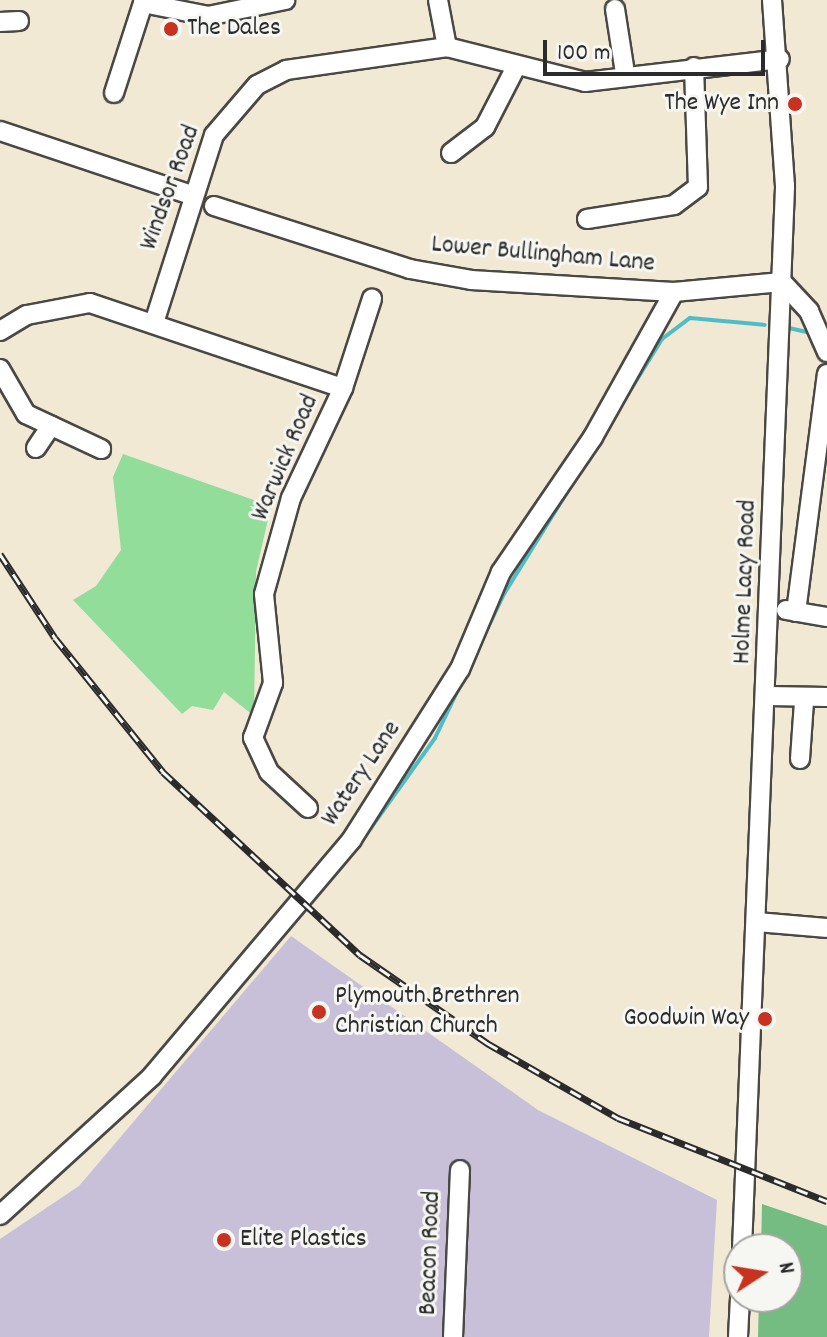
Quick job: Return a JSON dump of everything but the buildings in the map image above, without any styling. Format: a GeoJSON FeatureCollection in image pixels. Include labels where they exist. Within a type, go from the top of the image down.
{"type":"FeatureCollection","features":[{"type":"Feature","properties":{"kind":"street"},"geometry":{"type":"LineString","coordinates":[[114,93],[144,1],[208,16],[285,0]]}},
{"type":"Feature","properties":{"kind":"street"},"geometry":{"type":"LineString","coordinates":[[438,0],[447,47],[515,69],[585,82],[625,73],[780,59]]}},
{"type":"Feature","properties":{"kind":"street","name":"Holme Lacy Road"},"geometry":{"type":"LineString","coordinates":[[743,1233],[775,537],[782,282],[780,59],[772,0]]}},
{"type":"Feature","properties":{"kind":"street"},"geometry":{"type":"LineString","coordinates":[[615,9],[625,73]]}},
{"type":"Feature","properties":{"kind":"street","name":"Windsor Road"},"geometry":{"type":"LineString","coordinates":[[154,323],[191,195],[214,135],[257,85],[318,61],[447,47]]}},
{"type":"Feature","properties":{"kind":"street"},"geometry":{"type":"LineString","coordinates":[[587,219],[674,205],[698,187],[694,67]]}},
{"type":"Feature","properties":{"kind":"street"},"geometry":{"type":"LineString","coordinates":[[451,153],[485,127],[515,69]]}},
{"type":"Feature","properties":{"kind":"street"},"geometry":{"type":"LineString","coordinates":[[0,131],[191,195]]}},
{"type":"Feature","properties":{"kind":"street","name":"Lower Bullingham Lane"},"geometry":{"type":"LineString","coordinates":[[214,206],[439,276],[674,292],[782,282]]}},
{"type":"Feature","properties":{"kind":"street"},"geometry":{"type":"LineString","coordinates":[[782,282],[809,311],[827,352]]}},
{"type":"Feature","properties":{"kind":"street","name":"Watery Lane"},"geometry":{"type":"LineString","coordinates":[[0,1215],[152,1076],[352,839],[460,669],[501,572],[593,437],[674,292]]}},
{"type":"Feature","properties":{"kind":"street","name":"Warwick Road"},"geometry":{"type":"LineString","coordinates":[[308,808],[269,772],[253,738],[273,683],[264,594],[291,498],[343,388],[372,299]]}},
{"type":"Feature","properties":{"kind":"street","name":"Warwick Road"},"geometry":{"type":"LineString","coordinates":[[0,331],[27,315],[90,303],[343,388]]}},
{"type":"Feature","properties":{"kind":"street"},"geometry":{"type":"LineString","coordinates":[[0,369],[26,414],[101,449]]}},
{"type":"Feature","properties":{"kind":"street"},"geometry":{"type":"LineString","coordinates":[[796,612],[827,374]]}},
{"type":"Feature","properties":{"kind":"street"},"geometry":{"type":"LineString","coordinates":[[36,448],[51,426]]}},
{"type":"Feature","properties":{"kind":"street"},"geometry":{"type":"LineString","coordinates":[[775,537],[827,526]]}},
{"type":"Feature","properties":{"kind":"street"},"geometry":{"type":"LineString","coordinates":[[772,608],[827,617]]}},
{"type":"Feature","properties":{"kind":"street"},"geometry":{"type":"LineString","coordinates":[[768,696],[804,702],[827,697]]}},
{"type":"Feature","properties":{"kind":"street"},"geometry":{"type":"LineString","coordinates":[[800,759],[804,702]]}},
{"type":"Feature","properties":{"kind":"street"},"geometry":{"type":"LineString","coordinates":[[757,922],[827,928]]}},
{"type":"Feature","properties":{"kind":"street","name":"Beacon Road"},"geometry":{"type":"LineString","coordinates":[[453,1337],[460,1170]]}},
{"type":"Feature","properties":{"kind":"street"},"geometry":{"type":"LineString","coordinates":[[738,1337],[739,1313]]}},
{"type":"Feature","properties":{"kind":"shaded area"},"geometry":{"type":"Polygon","coordinates":[[[291,936],[538,1110],[717,1200],[709,1337],[0,1337],[0,1239],[79,1186],[291,936]]]}},
{"type":"Feature","properties":{"kind":"green space"},"geometry":{"type":"Polygon","coordinates":[[[123,454],[271,506],[256,572],[254,716],[224,692],[213,710],[192,706],[182,714],[73,600],[96,586],[121,550],[113,477],[123,454]]]}},
{"type":"Feature","properties":{"kind":"green space"},"geometry":{"type":"Polygon","coordinates":[[[762,1204],[827,1226],[827,1337],[758,1337],[759,1313],[803,1313],[803,1233],[761,1233],[762,1204]]]}},
{"type":"Feature","properties":{"kind":"waterway"},"geometry":{"type":"LineString","coordinates":[[363,839],[435,738],[504,594],[662,339],[690,318],[765,325]]}},
{"type":"Feature","properties":{"kind":"waterway"},"geometry":{"type":"LineString","coordinates":[[789,328],[807,332]]}},
{"type":"Feature","properties":{"kind":"waterway"},"geometry":{"type":"LineString","coordinates":[[318,893],[329,880]]}},
{"type":"Feature","properties":{"kind":"railway"},"geometry":{"type":"LineString","coordinates":[[0,554],[55,638],[163,772],[360,955],[487,1043],[618,1118],[827,1201]]}},
{"type":"Feature","properties":{"kind":"place","name":"The Dales"},"geometry":{"type":"Point","coordinates":[171,29]}},
{"type":"Feature","properties":{"kind":"place","name":"The Wye Inn"},"geometry":{"type":"Point","coordinates":[795,104]}},
{"type":"Feature","properties":{"kind":"place","name":"Plymouth Brethren Christian Church"},"geometry":{"type":"Point","coordinates":[319,1012]}},
{"type":"Feature","properties":{"kind":"place","name":"Goodwin Way"},"geometry":{"type":"Point","coordinates":[765,1019]}},
{"type":"Feature","properties":{"kind":"place","name":"Elite Plastics"},"geometry":{"type":"Point","coordinates":[224,1240]}}]}
